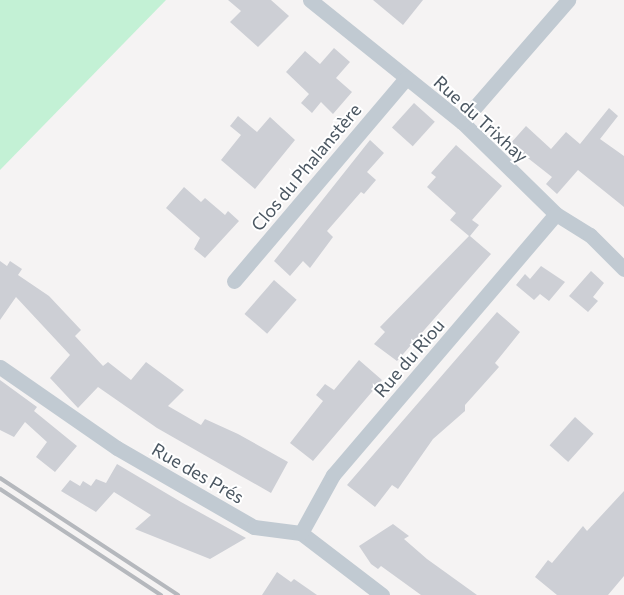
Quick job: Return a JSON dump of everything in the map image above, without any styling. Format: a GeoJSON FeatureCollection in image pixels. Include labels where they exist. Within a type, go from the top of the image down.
{"type":"FeatureCollection","features":[{"type":"Feature","properties":{"kind":"street","name":"Rue du Trixhay"},"geometry":{"type":"LineString","coordinates":[[310,0],[462,122],[556,214],[590,235],[624,269]]}},
{"type":"Feature","properties":{"kind":"street"},"geometry":{"type":"LineString","coordinates":[[462,122],[568,0]]}},
{"type":"Feature","properties":{"kind":"street","name":"Clos du Phalanstère"},"geometry":{"type":"LineString","coordinates":[[234,281],[406,78]]}},
{"type":"Feature","properties":{"kind":"street","name":"Rue du Riou"},"geometry":{"type":"LineString","coordinates":[[301,533],[333,474],[556,214]]}},
{"type":"Feature","properties":{"kind":"street","name":"Rue des Prés"},"geometry":{"type":"LineString","coordinates":[[0,367],[117,448],[254,527],[301,533]]}},
{"type":"Feature","properties":{"kind":"street"},"geometry":{"type":"LineString","coordinates":[[301,533],[382,595]]}},
{"type":"Feature","properties":{"kind":"green space"},"geometry":{"type":"Polygon","coordinates":[[[0,0],[166,0],[0,170],[0,0]]]}},
{"type":"Feature","properties":{"kind":"building"},"geometry":{"type":"Polygon","coordinates":[[[228,0],[271,0],[289,16],[258,47],[230,22],[241,11],[228,0]]]}},
{"type":"Feature","properties":{"kind":"building"},"geometry":{"type":"Polygon","coordinates":[[[373,0],[423,0],[403,25],[373,0]]]}},
{"type":"Feature","properties":{"kind":"building"},"geometry":{"type":"Polygon","coordinates":[[[334,48],[350,62],[336,78],[352,92],[333,114],[321,102],[312,113],[301,103],[309,94],[286,72],[305,51],[320,64],[334,48]]]}},
{"type":"Feature","properties":{"kind":"building"},"geometry":{"type":"Polygon","coordinates":[[[414,103],[435,122],[413,146],[392,128],[414,103]]]}},
{"type":"Feature","properties":{"kind":"building"},"geometry":{"type":"Polygon","coordinates":[[[609,108],[618,116],[600,139],[624,156],[624,207],[578,170],[557,194],[546,184],[552,177],[510,144],[526,126],[551,149],[566,132],[580,144],[609,108]]]}},
{"type":"Feature","properties":{"kind":"building"},"geometry":{"type":"Polygon","coordinates":[[[238,116],[257,132],[270,117],[295,140],[255,189],[221,160],[241,135],[230,126],[238,116]]]}},
{"type":"Feature","properties":{"kind":"building"},"geometry":{"type":"Polygon","coordinates":[[[370,140],[384,153],[367,172],[376,180],[364,194],[361,192],[327,231],[333,237],[310,268],[303,261],[290,276],[274,261],[370,140]]]}},
{"type":"Feature","properties":{"kind":"building"},"geometry":{"type":"Polygon","coordinates":[[[456,145],[502,186],[472,220],[479,225],[470,236],[491,254],[397,361],[374,344],[385,332],[380,327],[469,236],[450,220],[456,213],[427,187],[436,177],[431,173],[456,145]]]}},
{"type":"Feature","properties":{"kind":"building"},"geometry":{"type":"Polygon","coordinates":[[[184,187],[201,202],[205,198],[225,215],[228,211],[239,221],[205,258],[194,249],[200,238],[166,208],[184,187]]]}},
{"type":"Feature","properties":{"kind":"building"},"geometry":{"type":"Polygon","coordinates":[[[0,261],[7,266],[10,261],[22,269],[18,275],[49,296],[81,330],[75,336],[103,366],[108,362],[131,380],[146,362],[184,390],[168,406],[201,425],[205,419],[238,434],[288,462],[271,493],[157,428],[98,387],[78,408],[50,378],[70,355],[16,297],[0,320],[0,261]]]}},
{"type":"Feature","properties":{"kind":"building"},"geometry":{"type":"Polygon","coordinates":[[[541,266],[565,282],[549,301],[540,294],[534,300],[516,285],[525,274],[530,279],[541,266]]]}},
{"type":"Feature","properties":{"kind":"building"},"geometry":{"type":"Polygon","coordinates":[[[591,271],[604,283],[593,297],[598,301],[588,312],[569,296],[591,271]]]}},
{"type":"Feature","properties":{"kind":"building"},"geometry":{"type":"Polygon","coordinates":[[[274,280],[297,300],[267,334],[244,314],[274,280]]]}},
{"type":"Feature","properties":{"kind":"building"},"geometry":{"type":"Polygon","coordinates":[[[497,312],[520,332],[495,363],[499,367],[465,405],[465,411],[433,439],[398,489],[392,485],[375,507],[347,485],[497,312]]]}},
{"type":"Feature","properties":{"kind":"building"},"geometry":{"type":"Polygon","coordinates":[[[359,360],[382,380],[313,461],[290,443],[323,401],[316,395],[325,384],[334,390],[359,360]]]}},
{"type":"Feature","properties":{"kind":"building"},"geometry":{"type":"Polygon","coordinates":[[[0,380],[37,407],[34,411],[77,446],[55,472],[36,457],[47,442],[25,422],[14,437],[0,430],[0,380]]]}},
{"type":"Feature","properties":{"kind":"building"},"geometry":{"type":"Polygon","coordinates":[[[575,417],[594,434],[568,462],[550,445],[575,417]]]}},
{"type":"Feature","properties":{"kind":"building"},"geometry":{"type":"Polygon","coordinates":[[[117,464],[246,538],[210,559],[135,529],[151,515],[114,492],[96,512],[61,491],[70,480],[80,486],[83,481],[91,486],[96,479],[106,483],[117,464]]]}},
{"type":"Feature","properties":{"kind":"building"},"geometry":{"type":"Polygon","coordinates":[[[624,491],[624,576],[608,595],[557,595],[535,577],[548,560],[552,563],[583,526],[587,531],[624,491]]]}},
{"type":"Feature","properties":{"kind":"building"},"geometry":{"type":"Polygon","coordinates":[[[393,524],[409,536],[404,539],[427,559],[477,595],[421,595],[381,566],[378,569],[371,564],[359,546],[393,524]]]}},
{"type":"Feature","properties":{"kind":"building"},"geometry":{"type":"Polygon","coordinates":[[[277,572],[291,582],[294,579],[317,595],[262,595],[277,572]]]}},
{"type":"Feature","properties":{"kind":"railway"},"geometry":{"type":"LineString","coordinates":[[0,478],[178,595]]}},
{"type":"Feature","properties":{"kind":"railway"},"geometry":{"type":"LineString","coordinates":[[0,489],[161,595]]}}]}
